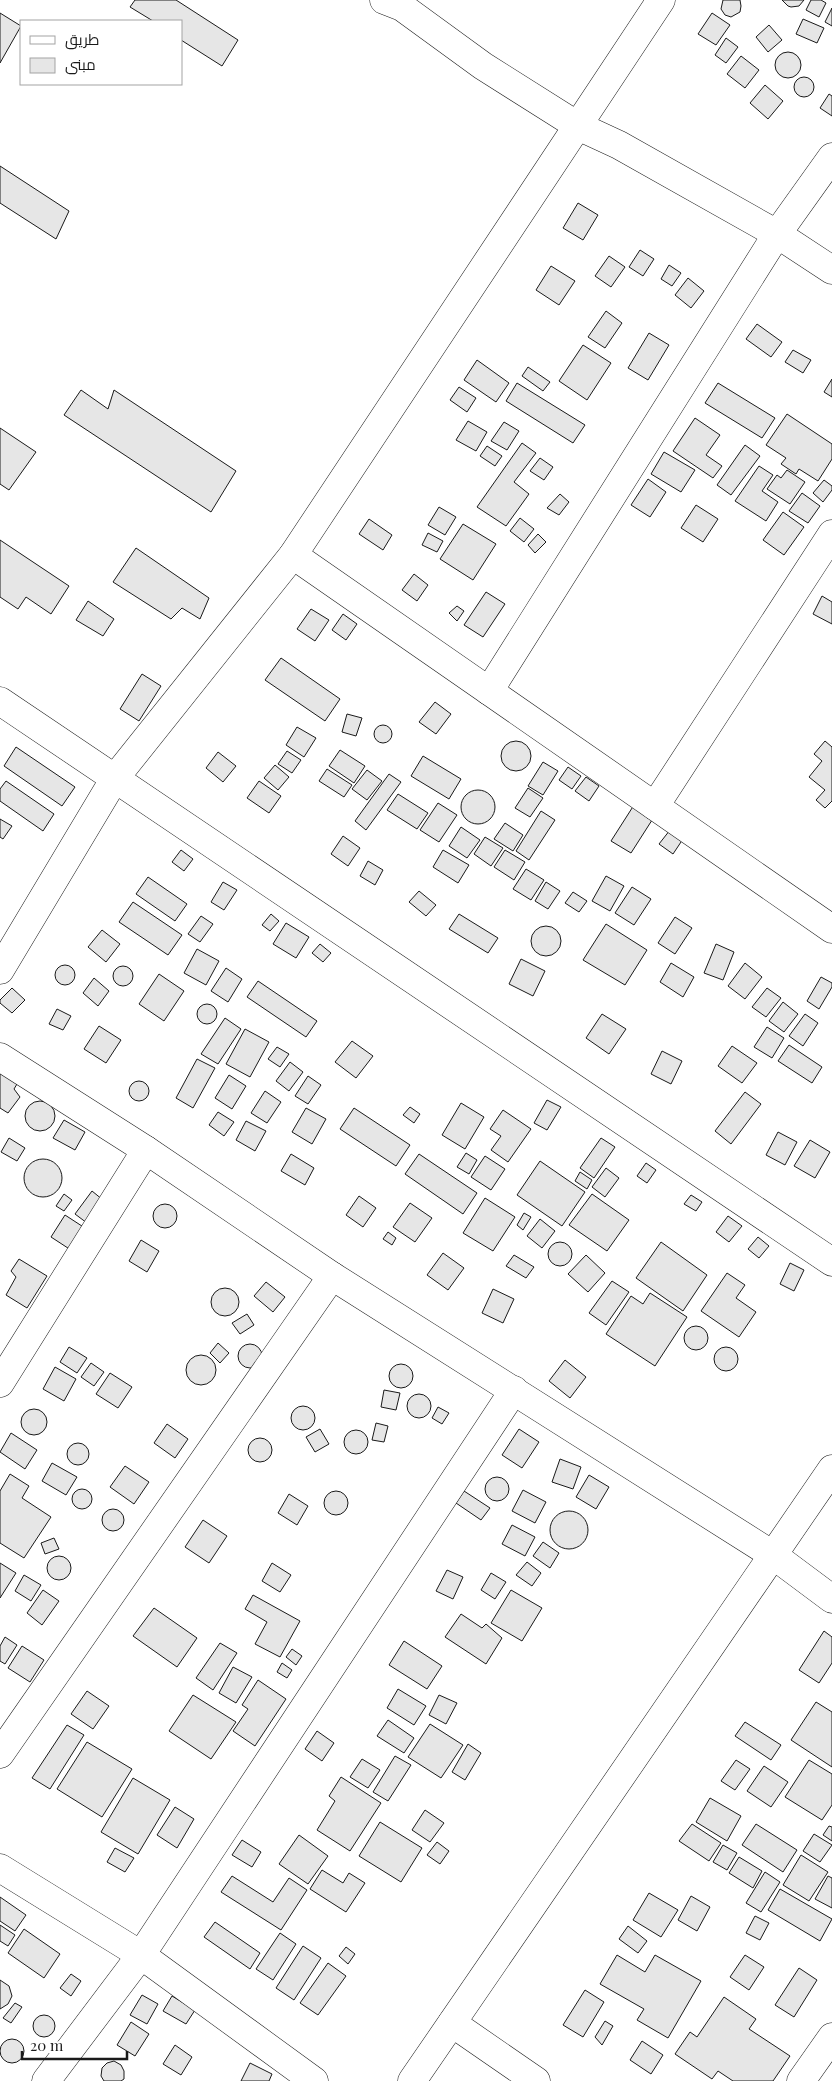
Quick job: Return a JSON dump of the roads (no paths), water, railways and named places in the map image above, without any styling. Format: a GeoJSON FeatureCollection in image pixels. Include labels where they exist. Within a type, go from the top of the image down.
{"type":"FeatureCollection","features":[{"type":"Feature","properties":{"kind":"street"},"geometry":{"type":"LineString","coordinates":[[384,0],[402,7],[483,66],[578,126],[619,145],[777,234],[832,270]]}},
{"type":"Feature","properties":{"kind":"street"},"geometry":{"type":"LineString","coordinates":[[0,970],[116,778],[293,555],[661,0]]}},
{"type":"Feature","properties":{"kind":"street"},"geometry":{"type":"LineString","coordinates":[[489,691],[777,234],[832,157]]}},
{"type":"Feature","properties":{"kind":"street"},"geometry":{"type":"LineString","coordinates":[[655,806],[832,534]]}},
{"type":"Feature","properties":{"kind":"street"},"geometry":{"type":"LineString","coordinates":[[293,555],[832,928]]}},
{"type":"Feature","properties":{"kind":"street"},"geometry":{"type":"LineString","coordinates":[[0,701],[832,1262]]}},
{"type":"Feature","properties":{"kind":"street"},"geometry":{"type":"LineString","coordinates":[[0,1057],[146,1150],[332,1276],[773,1555],[832,1599]]}},
{"type":"Feature","properties":{"kind":"street"},"geometry":{"type":"LineString","coordinates":[[0,1383],[146,1150]]}},
{"type":"Feature","properties":{"kind":"street"},"geometry":{"type":"LineString","coordinates":[[0,1754],[332,1276]]}},
{"type":"Feature","properties":{"kind":"street"},"geometry":{"type":"LineString","coordinates":[[46,2081],[141,1955],[514,1390]]}},
{"type":"Feature","properties":{"kind":"street"},"geometry":{"type":"LineString","coordinates":[[412,2081],[832,1468]]}},
{"type":"Feature","properties":{"kind":"street"},"geometry":{"type":"LineString","coordinates":[[0,1868],[141,1955],[314,2081]]}},
{"type":"Feature","properties":{"kind":"street"},"geometry":{"type":"LineString","coordinates":[[452,2023],[536,2081]]}},
{"type":"Feature","properties":{"kind":"street"},"geometry":{"type":"LineString","coordinates":[[802,2081],[832,2037]]}}]}
